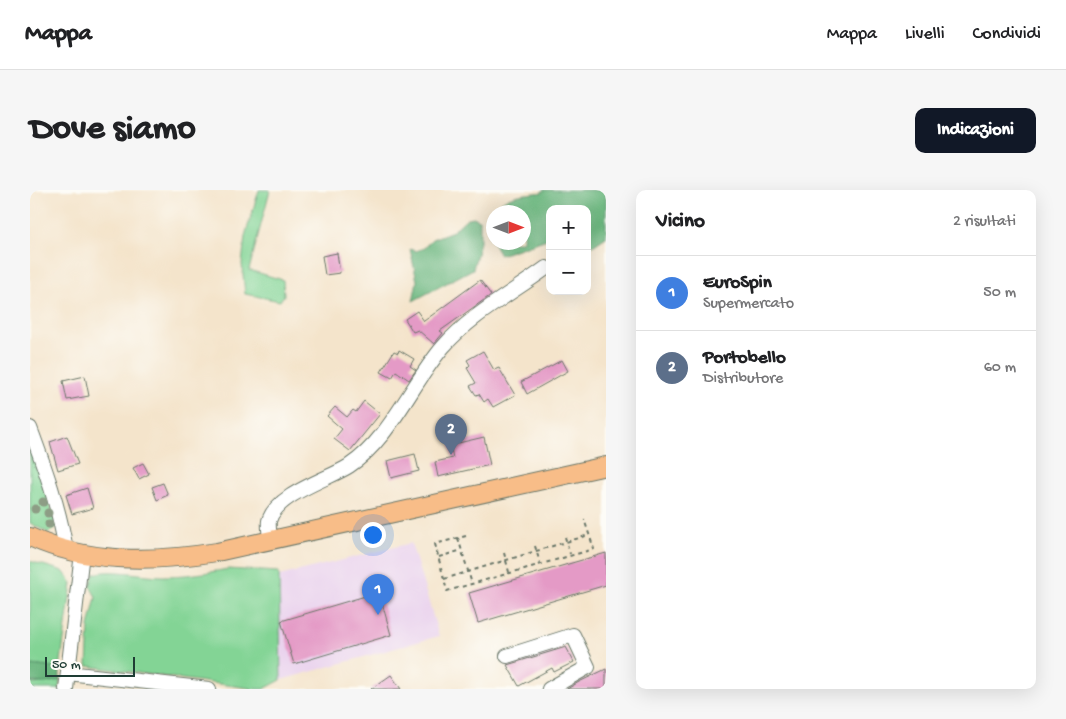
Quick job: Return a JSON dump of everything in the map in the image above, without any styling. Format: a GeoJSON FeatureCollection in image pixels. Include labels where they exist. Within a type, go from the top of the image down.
{"type":"FeatureCollection","features":[{"type":"Feature","properties":{"kind":"main road"},"geometry":{"type":"LineString","coordinates":[[30,537],[74,552],[128,559],[174,559],[270,540],[606,466]]}},
{"type":"Feature","properties":{"kind":"street"},"geometry":{"type":"LineString","coordinates":[[270,540],[269,520],[276,510],[304,487],[348,466],[366,453],[443,347],[478,316],[546,268]]}},
{"type":"Feature","properties":{"kind":"street"},"geometry":{"type":"LineString","coordinates":[[30,428],[49,479],[62,527],[74,552],[66,689]]}},
{"type":"Feature","properties":{"kind":"street"},"geometry":{"type":"LineString","coordinates":[[507,656],[573,635],[588,667],[553,688]]}},
{"type":"Feature","properties":{"kind":"street"},"geometry":{"type":"LineString","coordinates":[[68,673],[209,689]]}},
{"type":"Feature","properties":{"kind":"path"},"geometry":{"type":"LineString","coordinates":[[466,536],[435,544],[447,591],[594,549],[584,519]]}},
{"type":"Feature","properties":{"kind":"path"},"geometry":{"type":"LineString","coordinates":[[444,579],[589,535]]}},
{"type":"Feature","properties":{"kind":"path"},"geometry":{"type":"LineString","coordinates":[[565,537],[571,555]]}},
{"type":"Feature","properties":{"kind":"path"},"geometry":{"type":"LineString","coordinates":[[458,538],[472,584]]}},
{"type":"Feature","properties":{"kind":"path"},"geometry":{"type":"LineString","coordinates":[[535,546],[540,564]]}},
{"type":"Feature","properties":{"kind":"path"},"geometry":{"type":"LineString","coordinates":[[439,557],[462,550]]}},
{"type":"Feature","properties":{"kind":"path"},"geometry":{"type":"LineString","coordinates":[[504,554],[509,572]]}},
{"type":"Feature","properties":{"kind":"shaded area"},"geometry":{"type":"Polygon","coordinates":[[[411,543],[439,636],[281,680],[279,576],[411,543]]]}},
{"type":"Feature","properties":{"kind":"green space"},"geometry":{"type":"Polygon","coordinates":[[[259,190],[270,190],[249,270],[283,280],[284,295],[280,301],[245,294],[242,264],[245,236],[259,190]]]}},
{"type":"Feature","properties":{"kind":"green space"},"geometry":{"type":"Polygon","coordinates":[[[543,190],[606,190],[606,237],[591,247],[591,205],[546,205],[546,239],[531,244],[531,205],[499,205],[508,198],[543,192],[543,190]]]}},
{"type":"Feature","properties":{"kind":"green space"},"geometry":{"type":"Polygon","coordinates":[[[474,217],[480,221],[480,242],[473,269],[413,301],[417,281],[410,249],[415,251],[424,248],[432,239],[453,231],[467,218],[474,217]]]}},
{"type":"Feature","properties":{"kind":"green space"},"geometry":{"type":"Polygon","coordinates":[[[497,250],[515,250],[500,255],[497,250]]]}},
{"type":"Feature","properties":{"kind":"green space"},"geometry":{"type":"Polygon","coordinates":[[[30,441],[57,527],[48,533],[30,523],[30,441]]]}},
{"type":"Feature","properties":{"kind":"green space"},"geometry":{"type":"Polygon","coordinates":[[[30,561],[63,571],[72,583],[60,668],[30,665],[30,561]]]}},
{"type":"Feature","properties":{"kind":"green space"},"geometry":{"type":"Polygon","coordinates":[[[228,569],[279,572],[281,680],[264,689],[256,689],[87,666],[89,627],[96,597],[90,586],[94,574],[109,572],[171,576],[228,569]]]}},
{"type":"Feature","properties":{"kind":"green space"},"geometry":{"type":"Polygon","coordinates":[[[30,665],[60,668],[60,680],[45,683],[30,682],[30,665]]]}},
{"type":"Feature","properties":{"kind":"green space"},"geometry":{"type":"Polygon","coordinates":[[[60,680],[59,689],[30,689],[30,682],[34,684],[60,680]]]}},
{"type":"Feature","properties":{"kind":"building"},"geometry":{"type":"Polygon","coordinates":[[[337,253],[340,273],[325,275],[322,256],[337,253]]]}},
{"type":"Feature","properties":{"kind":"building"},"geometry":{"type":"Polygon","coordinates":[[[480,280],[491,295],[440,331],[443,333],[434,344],[418,330],[413,332],[405,319],[417,311],[424,321],[480,280]]]}},
{"type":"Feature","properties":{"kind":"building"},"geometry":{"type":"Polygon","coordinates":[[[399,350],[414,359],[410,366],[416,370],[409,380],[396,371],[392,378],[381,372],[394,351],[398,353],[399,350]]]}},
{"type":"Feature","properties":{"kind":"building"},"geometry":{"type":"Polygon","coordinates":[[[483,351],[494,370],[499,368],[515,395],[493,407],[488,399],[484,402],[479,394],[476,395],[470,386],[476,383],[467,368],[470,365],[467,360],[483,351]]]}},
{"type":"Feature","properties":{"kind":"building"},"geometry":{"type":"Polygon","coordinates":[[[562,360],[568,371],[527,394],[521,382],[562,360]]]}},
{"type":"Feature","properties":{"kind":"building"},"geometry":{"type":"Polygon","coordinates":[[[85,376],[89,396],[67,400],[63,381],[85,376]]]}},
{"type":"Feature","properties":{"kind":"building"},"geometry":{"type":"Polygon","coordinates":[[[364,401],[380,414],[350,451],[334,439],[342,429],[327,416],[335,407],[347,417],[353,410],[356,412],[364,401]]]}},
{"type":"Feature","properties":{"kind":"building"},"geometry":{"type":"Polygon","coordinates":[[[67,436],[78,464],[58,470],[50,442],[67,436]]]}},
{"type":"Feature","properties":{"kind":"building"},"geometry":{"type":"Polygon","coordinates":[[[484,437],[490,465],[438,477],[435,462],[453,458],[450,445],[484,437]]]}},
{"type":"Feature","properties":{"kind":"building"},"geometry":{"type":"Polygon","coordinates":[[[415,454],[419,471],[391,478],[387,461],[415,454]]]}},
{"type":"Feature","properties":{"kind":"building"},"geometry":{"type":"Polygon","coordinates":[[[143,463],[149,474],[139,479],[133,468],[143,463]]]}},
{"type":"Feature","properties":{"kind":"building"},"geometry":{"type":"Polygon","coordinates":[[[163,483],[168,495],[157,500],[152,487],[163,483]]]}},
{"type":"Feature","properties":{"kind":"building"},"geometry":{"type":"Polygon","coordinates":[[[87,488],[93,508],[72,514],[66,495],[87,488]]]}},
{"type":"Feature","properties":{"kind":"building"},"geometry":{"type":"Polygon","coordinates":[[[606,553],[606,585],[478,623],[469,593],[606,553]]]}},
{"type":"Feature","properties":{"kind":"building"},"geometry":{"type":"Polygon","coordinates":[[[379,592],[391,635],[294,664],[281,621],[379,592]]]}},
{"type":"Feature","properties":{"kind":"building"},"geometry":{"type":"Polygon","coordinates":[[[566,647],[574,662],[554,672],[552,668],[519,686],[507,665],[566,647]]]}},
{"type":"Feature","properties":{"kind":"building"},"geometry":{"type":"Polygon","coordinates":[[[606,669],[606,689],[567,689],[579,682],[606,669]]]}},
{"type":"Feature","properties":{"kind":"building"},"geometry":{"type":"Polygon","coordinates":[[[391,675],[401,689],[371,689],[391,675]]]}},
{"type":"Feature","properties":{"kind":"place","name":"Portobello"},"geometry":{"type":"Point","coordinates":[451,455]}},
{"type":"Feature","properties":{"kind":"place","name":"EuroSpin"},"geometry":{"type":"Point","coordinates":[378,615]}}]}
